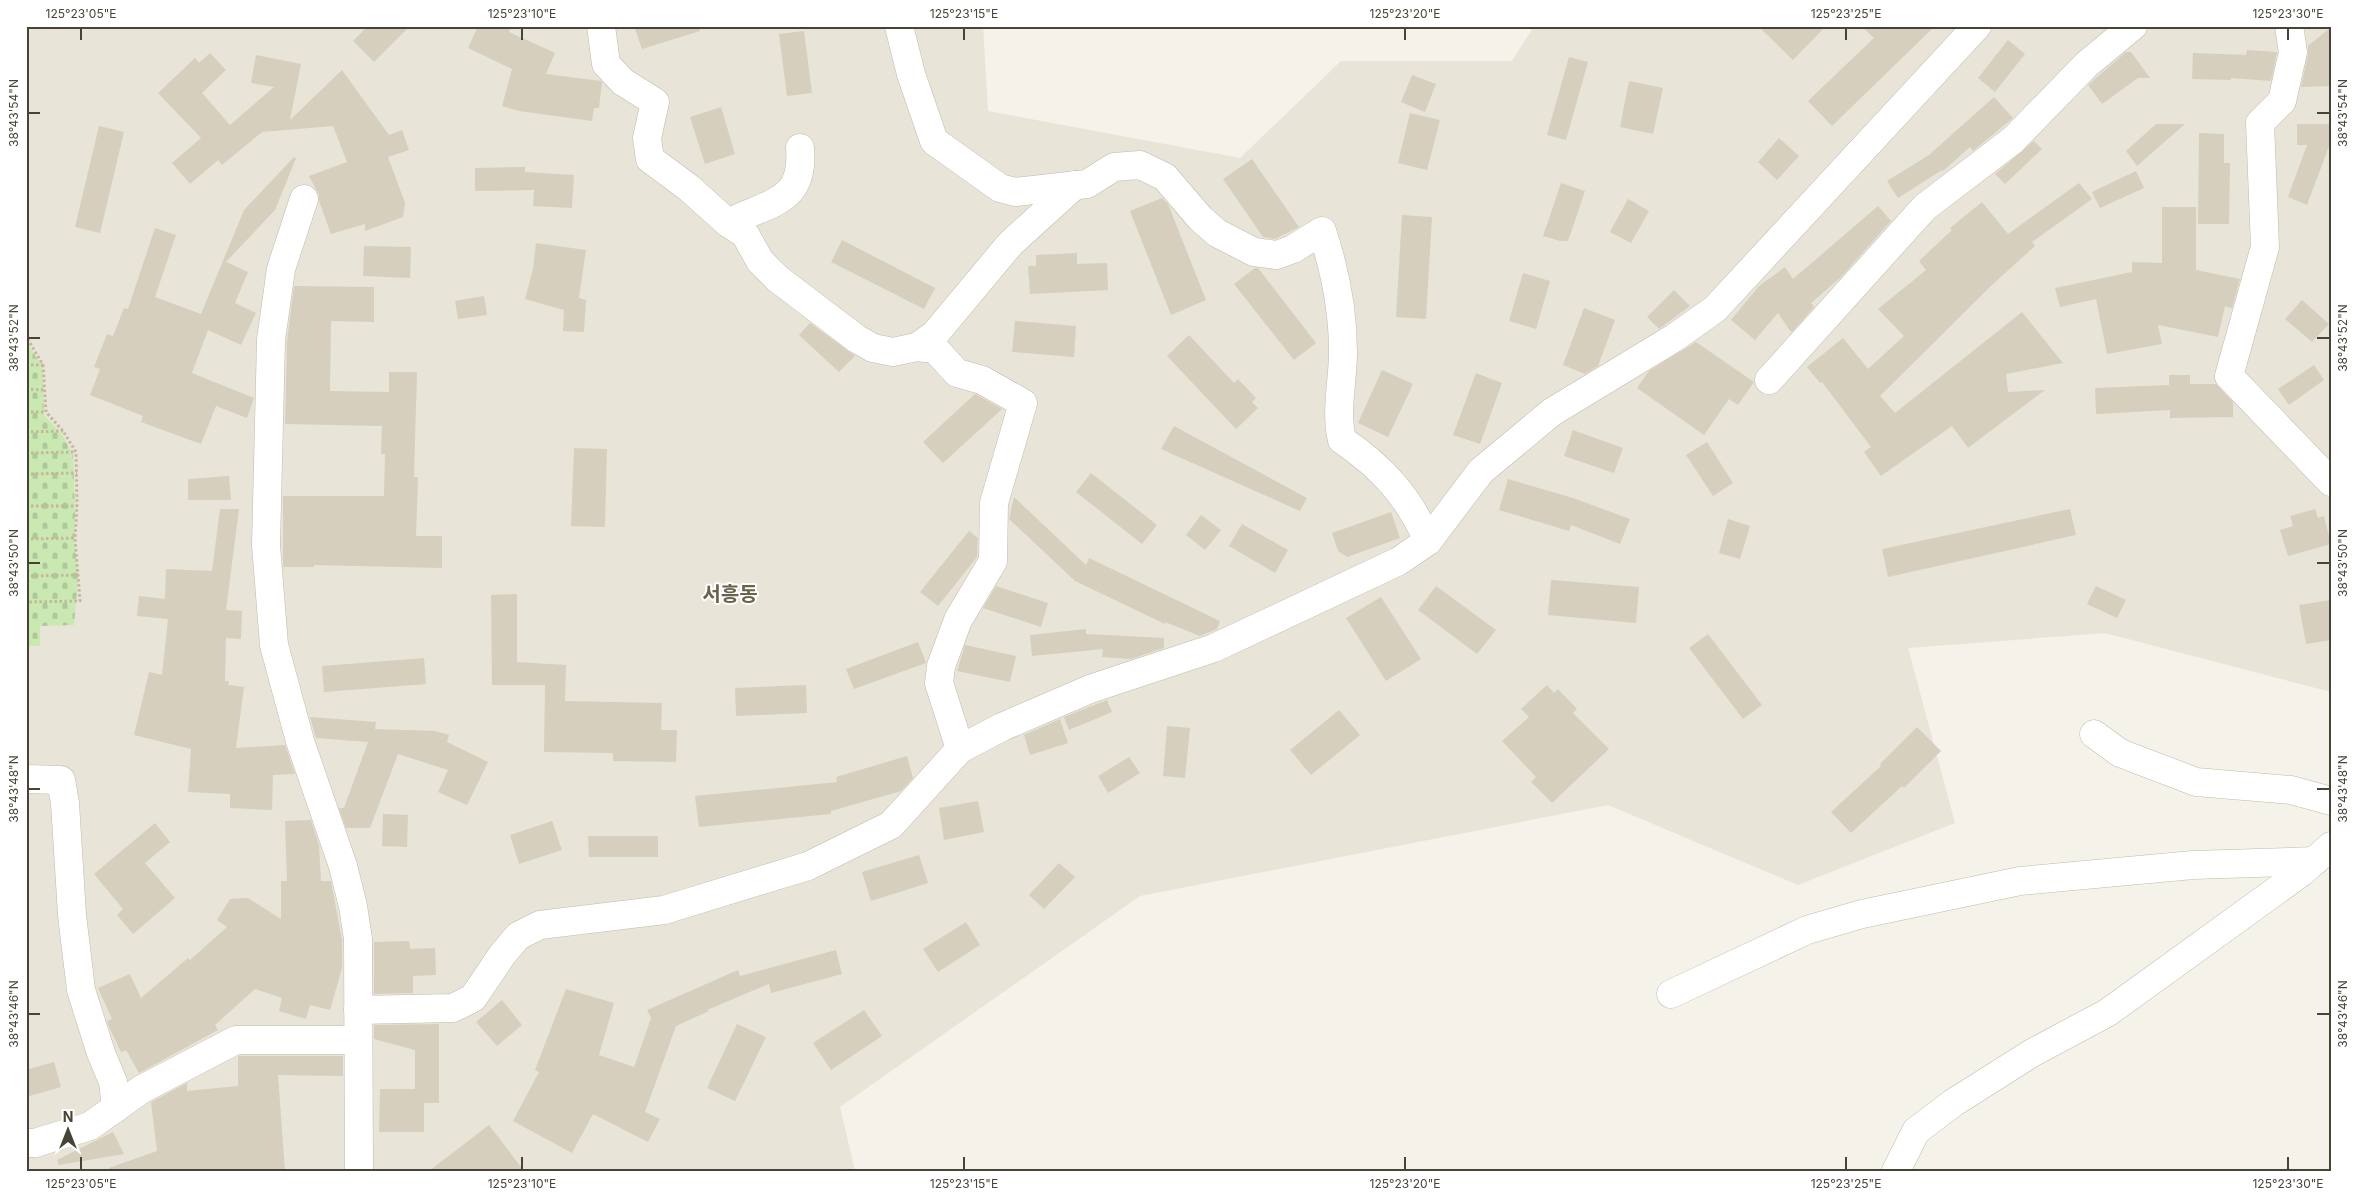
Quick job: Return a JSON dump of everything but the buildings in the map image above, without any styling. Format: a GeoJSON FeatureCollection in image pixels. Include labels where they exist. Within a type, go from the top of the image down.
{"type":"FeatureCollection","features":[{"type":"Feature","properties":{"kind":"street"},"geometry":{"type":"LineString","coordinates":[[601,26],[606,64],[623,82],[655,102],[648,138],[650,159],[745,234],[760,262],[857,339],[873,348],[893,352],[917,347],[935,349],[957,374],[982,380],[1023,404],[994,503],[992,561],[958,620],[941,666],[939,682],[960,749]]}},
{"type":"Feature","properties":{"kind":"street"},"geometry":{"type":"LineString","coordinates":[[899,26],[911,74],[934,141],[1000,188],[1015,192],[1087,184],[1114,167],[1140,164],[1165,177],[1200,218],[1217,233],[1254,252],[1277,255],[1293,249],[1322,231],[1335,270],[1340,310],[1343,352],[1338,424],[1342,440],[1370,459],[1399,490],[1418,518],[1428,541]]}},
{"type":"Feature","properties":{"kind":"street"},"geometry":{"type":"LineString","coordinates":[[358,1010],[453,1008],[473,998],[502,955],[518,936],[540,925],[664,910],[808,866],[891,825],[960,749],[1002,727],[1090,689],[1214,648],[1399,561],[1428,541],[1481,471],[1552,412],[1674,338],[1715,308],[1977,26]]}},
{"type":"Feature","properties":{"kind":"street"},"geometry":{"type":"LineString","coordinates":[[1769,380],[1925,207],[2013,140],[2088,64],[2132,26]]}},
{"type":"Feature","properties":{"kind":"street"},"geometry":{"type":"LineString","coordinates":[[2289,26],[2293,52],[2282,101],[2260,123],[2265,247],[2229,376],[2331,482]]}},
{"type":"Feature","properties":{"kind":"street"},"geometry":{"type":"LineString","coordinates":[[728,222],[778,200],[792,189],[800,177],[802,164],[800,148]]}},
{"type":"Feature","properties":{"kind":"street"},"geometry":{"type":"LineString","coordinates":[[917,347],[935,334],[1010,244],[1074,185]]}},
{"type":"Feature","properties":{"kind":"street"},"geometry":{"type":"LineString","coordinates":[[304,199],[281,269],[271,340],[266,545],[274,645],[300,741],[343,866],[353,906],[358,939],[359,1171]]}},
{"type":"Feature","properties":{"kind":"street"},"geometry":{"type":"LineString","coordinates":[[2094,734],[2120,753],[2196,782],[2292,790],[2331,801]]}},
{"type":"Feature","properties":{"kind":"street"},"geometry":{"type":"LineString","coordinates":[[26,779],[61,780],[65,803],[72,915],[81,990],[101,1053],[113,1082],[116,1108]]}},
{"type":"Feature","properties":{"kind":"street"},"geometry":{"type":"LineString","coordinates":[[1671,994],[1807,930],[1862,914],[2020,881],[2323,853]]}},
{"type":"Feature","properties":{"kind":"street"},"geometry":{"type":"LineString","coordinates":[[1896,1171],[1916,1131],[1953,1103],[2032,1052],[2107,1013],[2323,853]]}},
{"type":"Feature","properties":{"kind":"street"},"geometry":{"type":"LineString","coordinates":[[26,1143],[35,1143],[90,1126],[142,1089],[236,1040],[357,1040]]}},
{"type":"Feature","properties":{"kind":"path"},"geometry":{"type":"LineString","coordinates":[[26,319],[27,338],[44,365],[46,412],[63,432],[76,452],[77,506],[75,538],[80,601],[26,602]]}},
{"type":"Feature","properties":{"kind":"path"},"geometry":{"type":"LineString","coordinates":[[26,365],[44,365]]}},
{"type":"Feature","properties":{"kind":"path"},"geometry":{"type":"LineString","coordinates":[[26,390],[45,390]]}},
{"type":"Feature","properties":{"kind":"path"},"geometry":{"type":"LineString","coordinates":[[26,412],[46,412]]}},
{"type":"Feature","properties":{"kind":"path"},"geometry":{"type":"LineString","coordinates":[[26,432],[63,432]]}},
{"type":"Feature","properties":{"kind":"path"},"geometry":{"type":"LineString","coordinates":[[26,453],[76,452]]}},
{"type":"Feature","properties":{"kind":"path"},"geometry":{"type":"LineString","coordinates":[[26,474],[77,473]]}},
{"type":"Feature","properties":{"kind":"path"},"geometry":{"type":"LineString","coordinates":[[26,506],[77,506]]}},
{"type":"Feature","properties":{"kind":"path"},"geometry":{"type":"LineString","coordinates":[[26,539],[75,538]]}},
{"type":"Feature","properties":{"kind":"path"},"geometry":{"type":"LineString","coordinates":[[26,576],[79,575]]}},
{"type":"Feature","properties":{"kind":"shaded area"},"geometry":{"type":"Polygon","coordinates":[[[26,26],[983,26],[988,111],[1240,158],[1341,61],[1512,61],[1534,26],[2331,26],[2331,692],[2105,633],[1908,648],[1955,823],[1798,885],[1608,805],[1140,896],[840,1107],[855,1171],[26,1171],[26,26]]]}},
{"type":"Feature","properties":{"kind":"green space"},"geometry":{"type":"Polygon","coordinates":[[[26,341],[42,367],[44,415],[63,436],[73,455],[74,541],[78,578],[74,625],[40,626],[40,646],[26,646],[26,341]]]}},
{"type":"Feature","properties":{"kind":"district","name":"서흥동"},"geometry":{"type":"Point","coordinates":[730,594]}}]}
